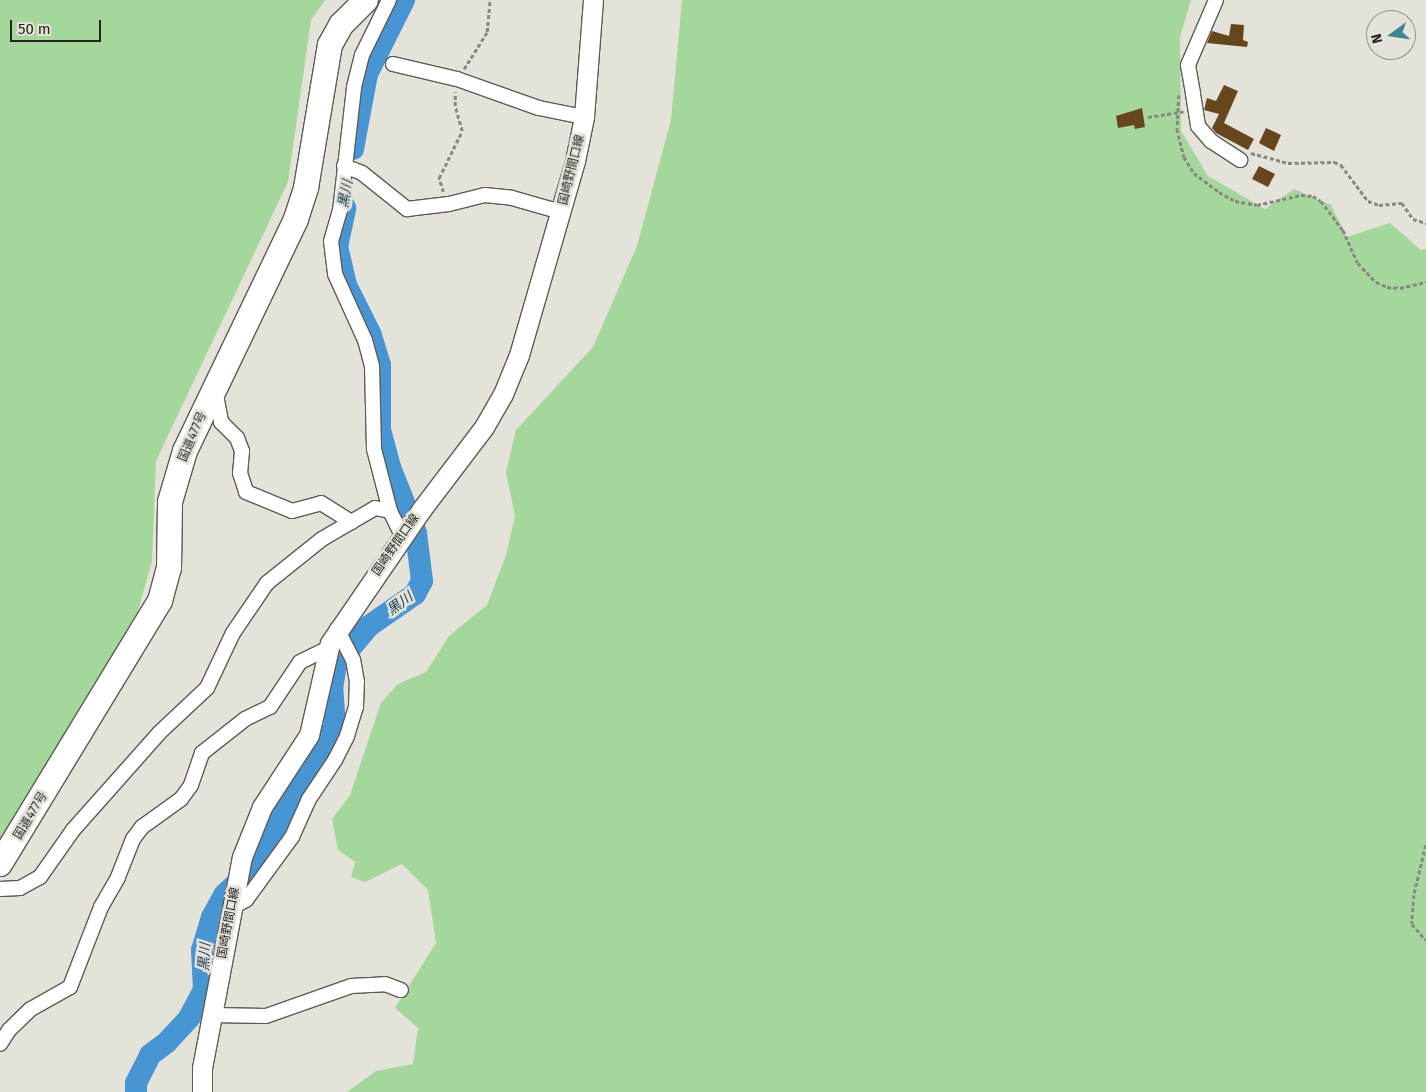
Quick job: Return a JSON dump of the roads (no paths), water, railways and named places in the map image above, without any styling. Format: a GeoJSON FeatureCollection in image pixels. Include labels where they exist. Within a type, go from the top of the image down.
{"type":"FeatureCollection","features":[{"type":"Feature","properties":{"kind":"highway","name":"国道477号"},"geometry":{"type":"LineString","coordinates":[[0,864],[160,602],[169,568],[170,502],[185,451],[296,219],[306,188],[330,44],[341,25],[362,1]]}},
{"type":"Feature","properties":{"kind":"main road","name":"国崎野間口線"},"geometry":{"type":"LineString","coordinates":[[202,1092],[202,1068],[242,857],[262,806],[309,735],[327,649],[341,634],[405,532],[484,427],[503,394],[519,355],[561,212],[584,116],[592,0]]}},
{"type":"Feature","properties":{"kind":"street"},"geometry":{"type":"LineString","coordinates":[[389,0],[362,55],[354,88],[340,210],[331,241],[331,259],[365,340],[372,366],[374,449],[390,511],[405,532]]}},
{"type":"Feature","properties":{"kind":"street"},"geometry":{"type":"LineString","coordinates":[[1216,0],[1188,65],[1198,126],[1234,156]]}},
{"type":"Feature","properties":{"kind":"street"},"geometry":{"type":"LineString","coordinates":[[393,64],[457,79],[539,108],[584,116]]}},
{"type":"Feature","properties":{"kind":"street"},"geometry":{"type":"LineString","coordinates":[[344,166],[362,173],[407,209],[449,204],[485,195],[512,198],[561,212]]}},
{"type":"Feature","properties":{"kind":"street"},"geometry":{"type":"LineString","coordinates":[[214,389],[222,422],[237,438],[242,452],[240,473],[246,492],[292,511],[321,503],[352,522]]}},
{"type":"Feature","properties":{"kind":"street"},"geometry":{"type":"LineString","coordinates":[[0,889],[20,888],[40,877],[72,830],[159,733],[207,688],[233,633],[267,583],[322,539],[375,508],[390,511]]}},
{"type":"Feature","properties":{"kind":"street"},"geometry":{"type":"LineString","coordinates":[[232,907],[246,900],[292,837],[309,799],[335,760],[356,707],[357,682],[353,660],[341,634]]}},
{"type":"Feature","properties":{"kind":"street"},"geometry":{"type":"LineString","coordinates":[[0,1044],[9,1030],[31,1009],[70,987],[101,907],[118,877],[133,839],[142,827],[182,800],[191,785],[202,753],[245,719],[270,707],[300,662],[327,649]]}},
{"type":"Feature","properties":{"kind":"street"},"geometry":{"type":"LineString","coordinates":[[212,1015],[266,1016],[352,986],[385,984],[401,990]]}},
{"type":"Feature","properties":{"kind":"waterway","name":"黒川"},"geometry":{"type":"LineString","coordinates":[[353,149],[367,74],[404,0]]}},
{"type":"Feature","properties":{"kind":"waterway","name":"黒川"},"geometry":{"type":"LineString","coordinates":[[136,1092],[136,1083],[150,1055],[167,1042],[189,1018],[204,990],[202,950],[212,917],[225,894],[255,866],[303,774],[335,727],[332,688],[336,665],[369,626],[415,594],[422,581],[416,533],[390,467],[380,429],[380,365],[371,335],[346,285],[337,247],[345,208]]}}]}
